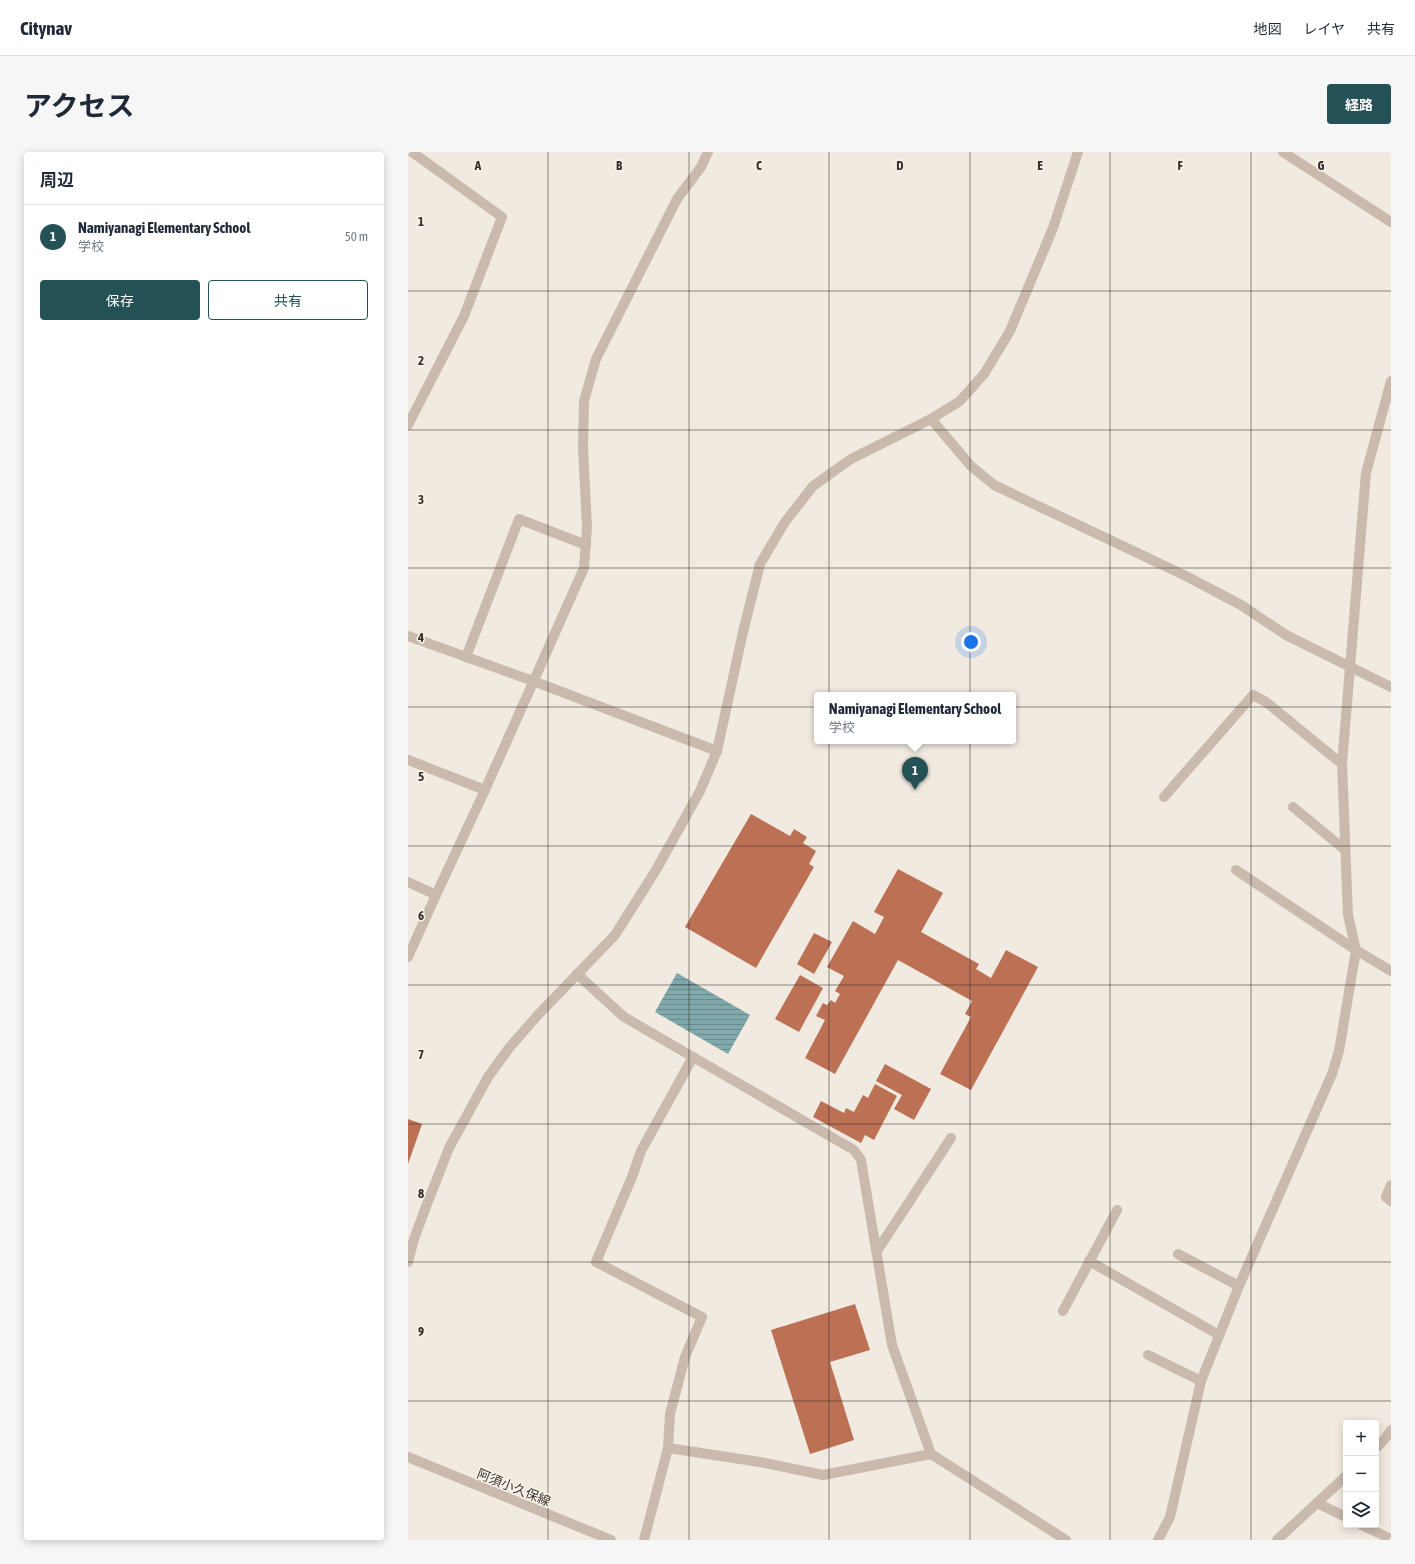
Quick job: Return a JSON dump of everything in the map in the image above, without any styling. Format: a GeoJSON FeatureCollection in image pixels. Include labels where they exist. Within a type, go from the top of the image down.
{"type":"FeatureCollection","features":[{"type":"Feature","properties":{"kind":"street"},"geometry":{"type":"LineString","coordinates":[[408,425],[464,316],[502,217],[412,152]]}},
{"type":"Feature","properties":{"kind":"street"},"geometry":{"type":"LineString","coordinates":[[408,957],[485,790],[584,568],[587,527],[583,448],[584,401],[596,360],[676,199],[700,167],[708,152]]}},
{"type":"Feature","properties":{"kind":"street"},"geometry":{"type":"LineString","coordinates":[[408,1262],[417,1232],[447,1154],[488,1077],[514,1043],[615,935],[656,870],[700,791],[717,751],[743,632],[760,564],[785,522],[813,486],[851,459],[931,419],[960,401],[984,374],[1010,331],[1053,228],[1078,152]]}},
{"type":"Feature","properties":{"kind":"street"},"geometry":{"type":"LineString","coordinates":[[1283,152],[1391,222]]}},
{"type":"Feature","properties":{"kind":"street"},"geometry":{"type":"LineString","coordinates":[[1158,1540],[1170,1517],[1201,1381],[1239,1286],[1332,1074],[1338,1051],[1356,950],[1348,915],[1342,764],[1366,473],[1391,381]]}},
{"type":"Feature","properties":{"kind":"street"},"geometry":{"type":"LineString","coordinates":[[931,419],[970,466],[994,485],[1186,576],[1241,605],[1286,635],[1391,687]]}},
{"type":"Feature","properties":{"kind":"street"},"geometry":{"type":"LineString","coordinates":[[466,657],[519,519],[586,545]]}},
{"type":"Feature","properties":{"kind":"street"},"geometry":{"type":"LineString","coordinates":[[408,636],[533,680],[717,751]]}},
{"type":"Feature","properties":{"kind":"street"},"geometry":{"type":"LineString","coordinates":[[1164,797],[1253,696],[1266,702],[1342,764]]}},
{"type":"Feature","properties":{"kind":"street"},"geometry":{"type":"LineString","coordinates":[[408,760],[485,790]]}},
{"type":"Feature","properties":{"kind":"street"},"geometry":{"type":"LineString","coordinates":[[1293,807],[1345,850]]}},
{"type":"Feature","properties":{"kind":"street"},"geometry":{"type":"LineString","coordinates":[[1236,870],[1356,950],[1391,971]]}},
{"type":"Feature","properties":{"kind":"street"},"geometry":{"type":"LineString","coordinates":[[408,882],[436,895]]}},
{"type":"Feature","properties":{"kind":"street"},"geometry":{"type":"LineString","coordinates":[[577,974],[624,1017],[854,1150],[861,1160],[892,1345],[932,1454],[1066,1540]]}},
{"type":"Feature","properties":{"kind":"street"},"geometry":{"type":"LineString","coordinates":[[644,1540],[668,1448],[670,1414],[685,1357],[702,1317],[596,1262],[632,1177],[641,1151],[693,1057]]}},
{"type":"Feature","properties":{"kind":"street"},"geometry":{"type":"LineString","coordinates":[[877,1251],[951,1138]]}},
{"type":"Feature","properties":{"kind":"street"},"geometry":{"type":"LineString","coordinates":[[1391,1185],[1386,1197],[1391,1201]]}},
{"type":"Feature","properties":{"kind":"street"},"geometry":{"type":"LineString","coordinates":[[1063,1311],[1116,1210]]}},
{"type":"Feature","properties":{"kind":"street"},"geometry":{"type":"LineString","coordinates":[[1178,1254],[1239,1286]]}},
{"type":"Feature","properties":{"kind":"street"},"geometry":{"type":"LineString","coordinates":[[1089,1261],[1219,1335]]}},
{"type":"Feature","properties":{"kind":"street"},"geometry":{"type":"LineString","coordinates":[[1148,1355],[1201,1381]]}},
{"type":"Feature","properties":{"kind":"street"},"geometry":{"type":"LineString","coordinates":[[1379,1445],[1391,1430]]}},
{"type":"Feature","properties":{"kind":"street"},"geometry":{"type":"LineString","coordinates":[[668,1448],[760,1462],[823,1475],[932,1454]]}},
{"type":"Feature","properties":{"kind":"street","name":"阿須小久保線"},"geometry":{"type":"LineString","coordinates":[[408,1457],[611,1540]]}},
{"type":"Feature","properties":{"kind":"street"},"geometry":{"type":"LineString","coordinates":[[1277,1540],[1343,1479]]}},
{"type":"Feature","properties":{"kind":"street"},"geometry":{"type":"LineString","coordinates":[[1317,1503],[1343,1516]]}},
{"type":"Feature","properties":{"kind":"street"},"geometry":{"type":"LineString","coordinates":[[1368,1528],[1391,1539]]}},
{"type":"Feature","properties":{"kind":"water"},"geometry":{"type":"Polygon","coordinates":[[[677,973],[750,1015],[728,1054],[655,1012],[677,973]]]}},
{"type":"Feature","properties":{"kind":"building"},"geometry":{"type":"Polygon","coordinates":[[[751,814],[790,836],[794,829],[807,837],[803,843],[816,851],[809,864],[814,867],[756,968],[685,927],[751,814]]]}},
{"type":"Feature","properties":{"kind":"building"},"geometry":{"type":"Polygon","coordinates":[[[898,869],[943,893],[921,932],[979,964],[976,969],[991,978],[1006,950],[1038,967],[971,1090],[940,1074],[971,1017],[965,1014],[972,1001],[898,960],[835,1074],[805,1058],[825,1020],[816,1016],[823,1003],[827,1005],[831,1000],[835,1003],[840,994],[835,991],[844,976],[827,967],[853,921],[875,934],[884,917],[874,912],[898,869]]]}},
{"type":"Feature","properties":{"kind":"building"},"geometry":{"type":"Polygon","coordinates":[[[814,933],[832,942],[814,974],[797,964],[814,933]]]}},
{"type":"Feature","properties":{"kind":"building"},"geometry":{"type":"Polygon","coordinates":[[[800,975],[823,988],[799,1032],[775,1019],[800,975]]]}},
{"type":"Feature","properties":{"kind":"building"},"geometry":{"type":"Polygon","coordinates":[[[885,1064],[931,1089],[914,1120],[894,1109],[902,1095],[876,1081],[885,1064]]]}},
{"type":"Feature","properties":{"kind":"building"},"geometry":{"type":"Polygon","coordinates":[[[875,1084],[897,1096],[874,1140],[865,1135],[861,1143],[813,1117],[821,1101],[844,1113],[846,1108],[854,1112],[863,1095],[868,1098],[875,1084]]]}},
{"type":"Feature","properties":{"kind":"building"},"geometry":{"type":"Polygon","coordinates":[[[408,1119],[422,1124],[408,1164],[408,1119]]]}},
{"type":"Feature","properties":{"kind":"building"},"geometry":{"type":"Polygon","coordinates":[[[855,1304],[870,1350],[830,1362],[854,1440],[810,1454],[771,1330],[855,1304]]]}},
{"type":"Feature","properties":{"kind":"place","name":"Namiyanagi Elementary School"},"geometry":{"type":"Point","coordinates":[915,790]}}]}
